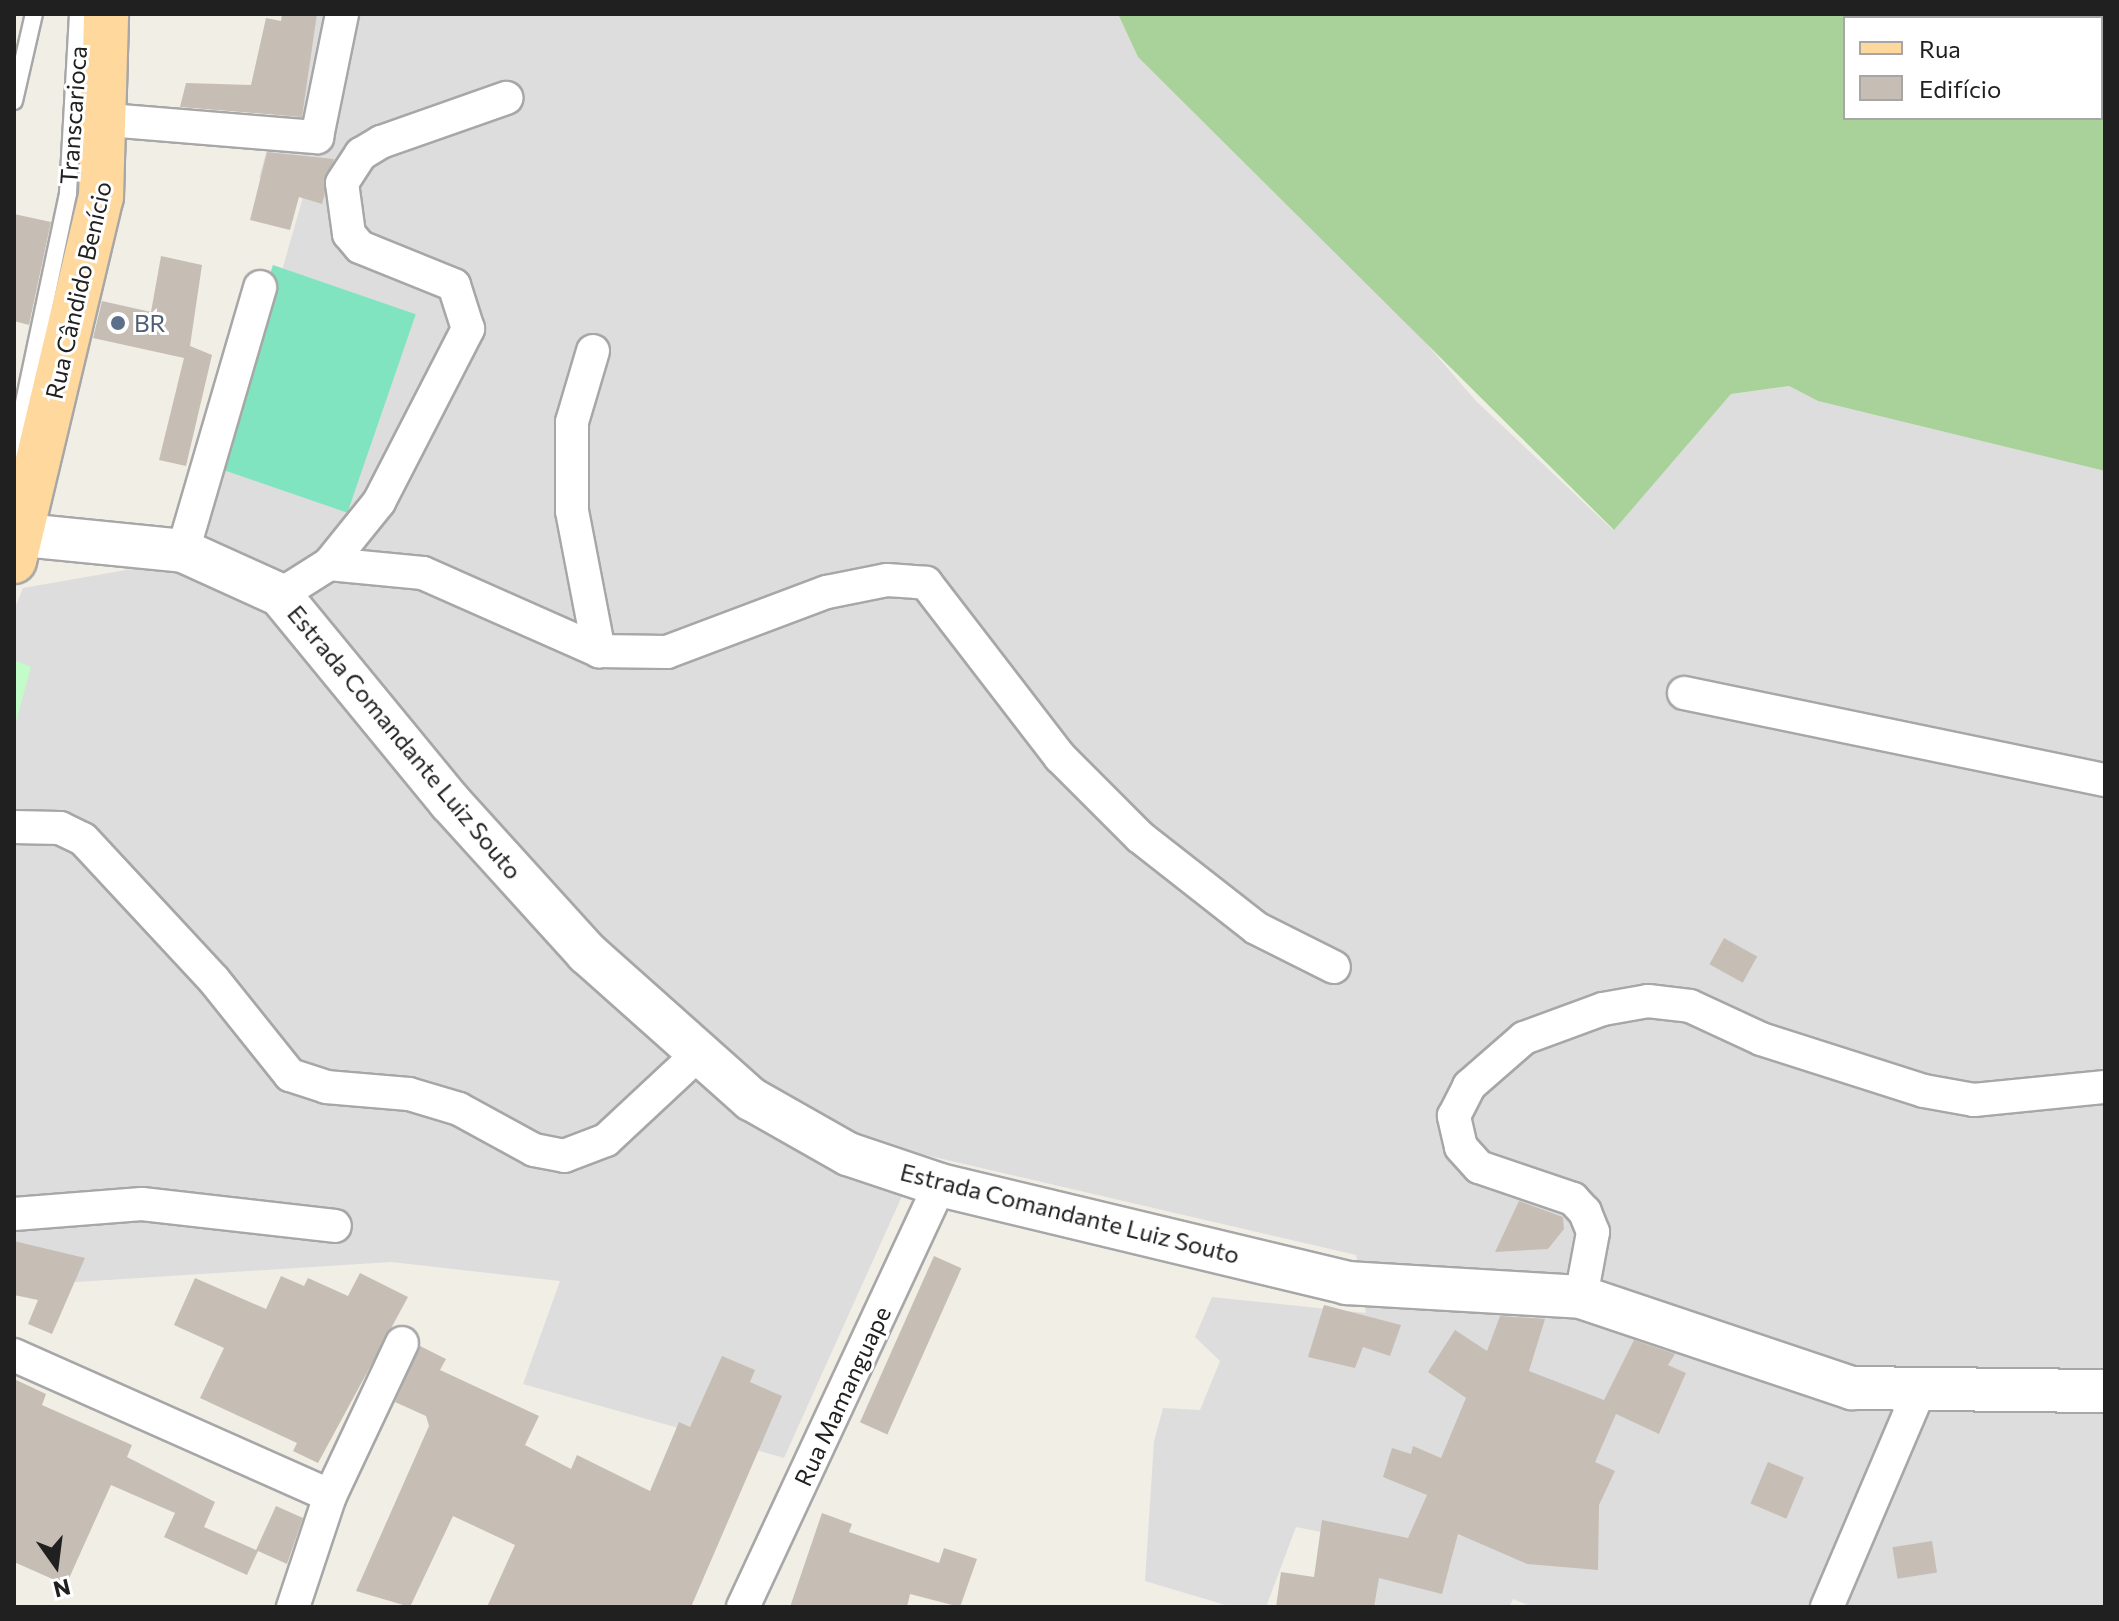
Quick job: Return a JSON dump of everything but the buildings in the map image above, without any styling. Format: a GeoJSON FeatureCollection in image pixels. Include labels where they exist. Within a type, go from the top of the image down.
{"type":"FeatureCollection","features":[{"type":"Feature","properties":{"kind":"main road","name":"Rua Cândido Benício"},"geometry":{"type":"LineString","coordinates":[[19,548],[101,197],[109,120],[106,14]]}},
{"type":"Feature","properties":{"kind":"street"},"geometry":{"type":"LineString","coordinates":[[109,120],[317,137],[342,14]]}},
{"type":"Feature","properties":{"kind":"street"},"geometry":{"type":"LineString","coordinates":[[280,595],[329,564],[379,502],[468,329],[454,285],[360,247],[349,234],[342,183],[361,154],[381,142],[506,98]]}},
{"type":"Feature","properties":{"kind":"street"},"geometry":{"type":"LineString","coordinates":[[183,551],[260,287]]}},
{"type":"Feature","properties":{"kind":"street"},"geometry":{"type":"LineString","coordinates":[[593,351],[572,422],[572,511],[599,651]]}},
{"type":"Feature","properties":{"kind":"street","name":"Estrada Comandante Luiz Souto"},"geometry":{"type":"LineString","coordinates":[[19,548],[183,551],[280,595],[471,826],[587,953],[697,1055],[751,1099],[848,1154],[940,1185],[1347,1283],[1581,1297],[1651,1315],[1801,1377],[1852,1388],[2105,1391]]}},
{"type":"Feature","properties":{"kind":"street"},"geometry":{"type":"LineString","coordinates":[[329,564],[423,573],[599,651],[667,652],[827,592],[887,580],[926,583],[1060,757],[1140,837],[1232,912],[1334,967]]}},
{"type":"Feature","properties":{"kind":"street"},"geometry":{"type":"LineString","coordinates":[[1684,693],[2105,780]]}},
{"type":"Feature","properties":{"kind":"street"},"geometry":{"type":"LineString","coordinates":[[14,827],[60,828],[94,849],[290,1075],[326,1087],[421,1098],[459,1109],[534,1150],[564,1156],[606,1140],[697,1055]]}},
{"type":"Feature","properties":{"kind":"street"},"geometry":{"type":"LineString","coordinates":[[1581,1297],[1593,1232],[1585,1212],[1573,1199],[1479,1167],[1461,1147],[1454,1116],[1469,1086],[1524,1038],[1648,1001],[1690,1006],[1761,1039],[1924,1091],[1974,1100],[2105,1087]]}},
{"type":"Feature","properties":{"kind":"street","name":"Rua Mamanguape"},"geometry":{"type":"LineString","coordinates":[[743,1607],[940,1185]]}},
{"type":"Feature","properties":{"kind":"street"},"geometry":{"type":"LineString","coordinates":[[14,1214],[142,1204],[335,1226]]}},
{"type":"Feature","properties":{"kind":"street"},"geometry":{"type":"LineString","coordinates":[[293,1607],[330,1496],[402,1343]]}},
{"type":"Feature","properties":{"kind":"street"},"geometry":{"type":"LineString","coordinates":[[14,1355],[330,1496]]}},
{"type":"Feature","properties":{"kind":"street"},"geometry":{"type":"LineString","coordinates":[[1827,1607],[1921,1387]]}},
{"type":"Feature","properties":{"kind":"lane","name":"Transcarioca"},"geometry":{"type":"LineString","coordinates":[[14,101],[34,14]]}},
{"type":"Feature","properties":{"kind":"lane","name":"Transcarioca"},"geometry":{"type":"LineString","coordinates":[[14,450],[70,178],[78,14]]}},
{"type":"Feature","properties":{"kind":"shaded area"},"geometry":{"type":"Polygon","coordinates":[[[304,14],[1118,14],[1138,57],[1257,148],[1476,401],[1613,530],[1731,394],[1789,386],[1818,401],[2105,471],[2105,1607],[1533,1607],[1513,1599],[1509,1607],[1370,1607],[1388,1545],[1296,1527],[1266,1607],[1232,1607],[1145,1581],[1154,1441],[1163,1408],[1200,1410],[1220,1361],[1195,1337],[1212,1297],[1366,1313],[1356,1255],[921,1154],[784,1458],[523,1384],[560,1281],[391,1262],[14,1286],[14,610],[23,588],[200,557],[305,190],[259,178],[304,14]]]}},
{"type":"Feature","properties":{"kind":"green space"},"geometry":{"type":"Polygon","coordinates":[[[1118,14],[2105,14],[2105,471],[1818,401],[1789,386],[1731,394],[1614,530],[1138,57],[1118,14]]]}},
{"type":"Feature","properties":{"kind":"green space"},"geometry":{"type":"Polygon","coordinates":[[[273,265],[416,314],[347,513],[205,464],[273,265]]]}},
{"type":"Feature","properties":{"kind":"green space"},"geometry":{"type":"Polygon","coordinates":[[[14,660],[31,667],[14,729],[14,660]]]}},
{"type":"Feature","properties":{"kind":"place","name":"BR"},"geometry":{"type":"Point","coordinates":[118,323]}}]}
